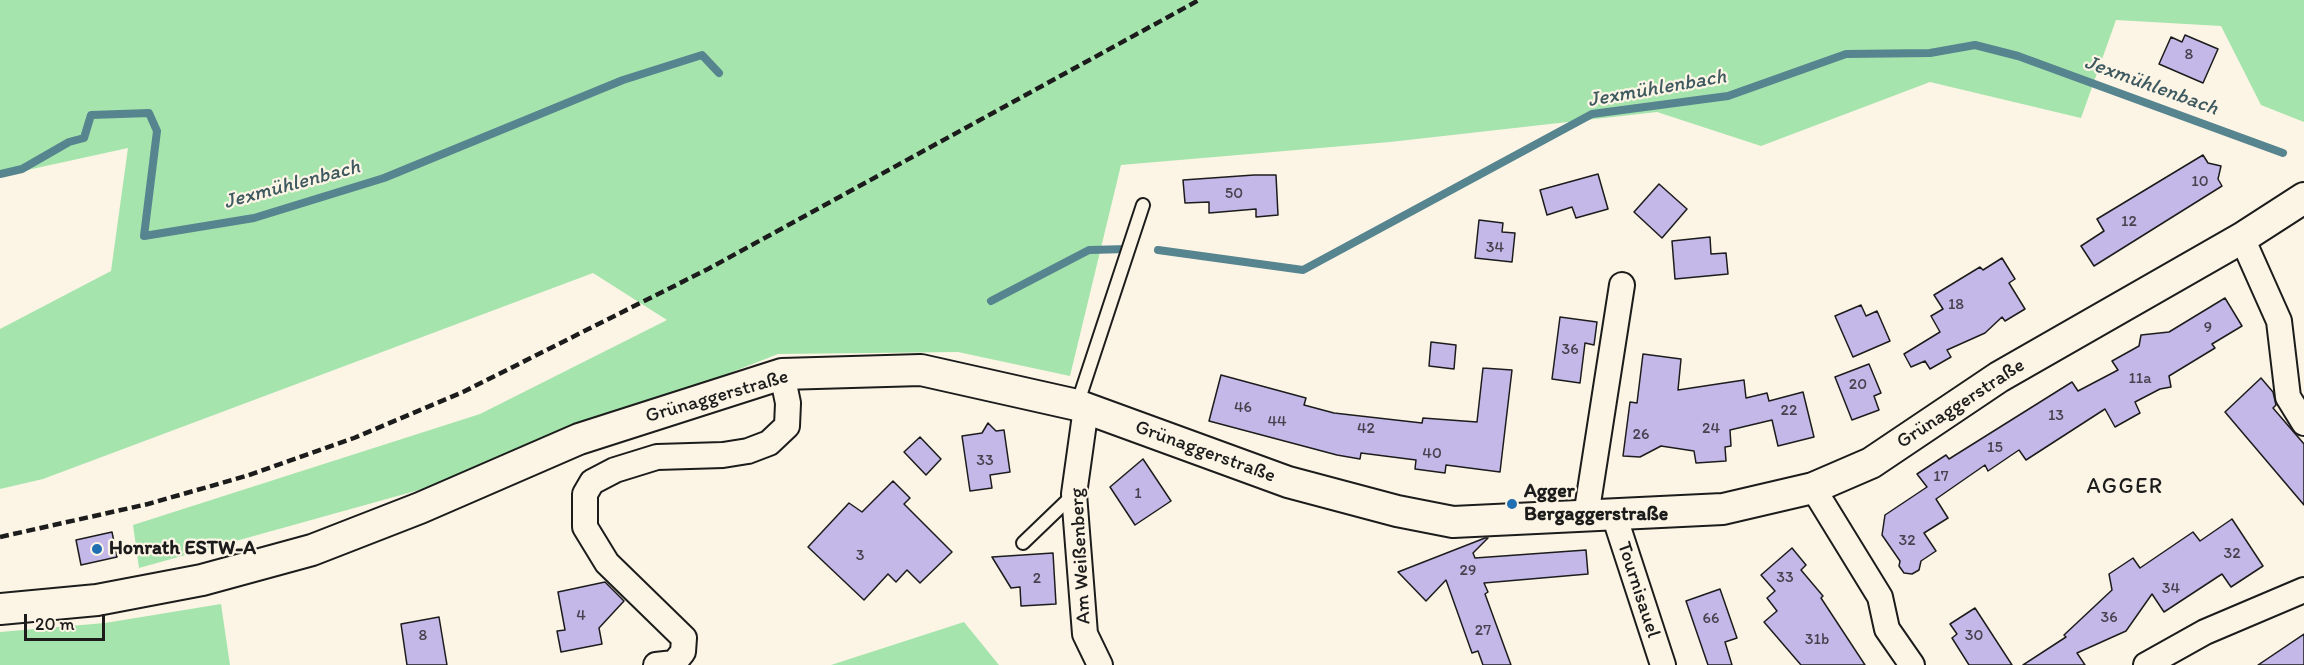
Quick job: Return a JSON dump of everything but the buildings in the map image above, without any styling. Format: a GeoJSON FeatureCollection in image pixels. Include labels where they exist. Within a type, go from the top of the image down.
{"type":"FeatureCollection","features":[{"type":"Feature","properties":{"kind":"street","name":"Grünaggerstraße"},"geometry":{"type":"LineString","coordinates":[[0,609],[97,600],[202,580],[312,550],[420,508],[579,440],[782,374],[921,370],[1081,406],[1288,482],[1397,512],[1454,522],[1723,509],[1813,488],[1871,463],[1999,377],[2241,238],[2304,198]]}},
{"type":"Feature","properties":{"kind":"street"},"geometry":{"type":"LineString","coordinates":[[2241,238],[2279,321],[2288,397],[2304,423]]}},
{"type":"Feature","properties":{"kind":"street"},"geometry":{"type":"LineString","coordinates":[[1600,515],[1622,285]]}},
{"type":"Feature","properties":{"kind":"street"},"geometry":{"type":"LineString","coordinates":[[656,665],[674,663],[683,652],[684,638],[607,563],[585,527],[585,494],[592,482],[615,470],[657,457],[748,452],[770,443],[787,426],[788,403],[782,374]]}},
{"type":"Feature","properties":{"kind":"street","name":"Am Weißenberg"},"geometry":{"type":"LineString","coordinates":[[1081,406],[1074,494],[1085,634],[1100,665]]}},
{"type":"Feature","properties":{"kind":"street"},"geometry":{"type":"LineString","coordinates":[[1813,488],[1880,597],[1887,629],[1912,665]]}},
{"type":"Feature","properties":{"kind":"street","name":"Tournisauel"},"geometry":{"type":"LineString","coordinates":[[1600,515],[1663,665]]}},
{"type":"Feature","properties":{"kind":"street"},"geometry":{"type":"LineString","coordinates":[[2146,665],[2205,632],[2304,590]]}},
{"type":"Feature","properties":{"kind":"lane"},"geometry":{"type":"LineString","coordinates":[[1081,406],[1143,205]]}},
{"type":"Feature","properties":{"kind":"lane"},"geometry":{"type":"LineString","coordinates":[[1023,543],[1074,494]]}},
{"type":"Feature","properties":{"kind":"green space"},"geometry":{"type":"Polygon","coordinates":[[[0,0],[2304,0],[2304,122],[2261,105],[2221,26],[2116,20],[2081,118],[1930,82],[1761,146],[1657,112],[1390,142],[1121,165],[1070,376],[958,352],[778,354],[462,478],[139,568],[133,525],[480,414],[667,320],[593,273],[43,479],[0,489],[0,329],[111,271],[128,148],[0,176],[0,0]]]}},
{"type":"Feature","properties":{"kind":"green space"},"geometry":{"type":"Polygon","coordinates":[[[221,604],[230,665],[0,665],[0,632],[105,623],[221,604]]]}},
{"type":"Feature","properties":{"kind":"green space"},"geometry":{"type":"Polygon","coordinates":[[[964,622],[999,665],[831,665],[964,622]]]}},
{"type":"Feature","properties":{"kind":"waterway","name":"Jexmühlenbach"},"geometry":{"type":"LineString","coordinates":[[1158,250],[1303,270],[1592,114],[1728,96],[1846,54],[1930,53],[1975,45],[2018,56],[2283,153]]}},
{"type":"Feature","properties":{"kind":"waterway","name":"Jexmühlenbach"},"geometry":{"type":"LineString","coordinates":[[0,174],[22,169],[69,142],[84,138],[91,115],[149,113],[157,131],[144,236],[254,218],[384,178],[623,80],[702,55],[719,73]]}},
{"type":"Feature","properties":{"kind":"waterway"},"geometry":{"type":"LineString","coordinates":[[991,301],[1089,250],[1128,249]]}},
{"type":"Feature","properties":{"kind":"railway"},"geometry":{"type":"LineString","coordinates":[[0,537],[148,504],[246,476],[354,438],[463,392],[708,269],[1199,0]]}},
{"type":"Feature","properties":{"kind":"place","name":"Agger Bergaggerstraße"},"geometry":{"type":"Point","coordinates":[1512,504]}},
{"type":"Feature","properties":{"kind":"place","name":"Honrath ESTW-A"},"geometry":{"type":"Point","coordinates":[97,549]}},
{"type":"Feature","properties":{"kind":"district","name":"AGGER"},"geometry":{"type":"Point","coordinates":[2125,487]}}]}
